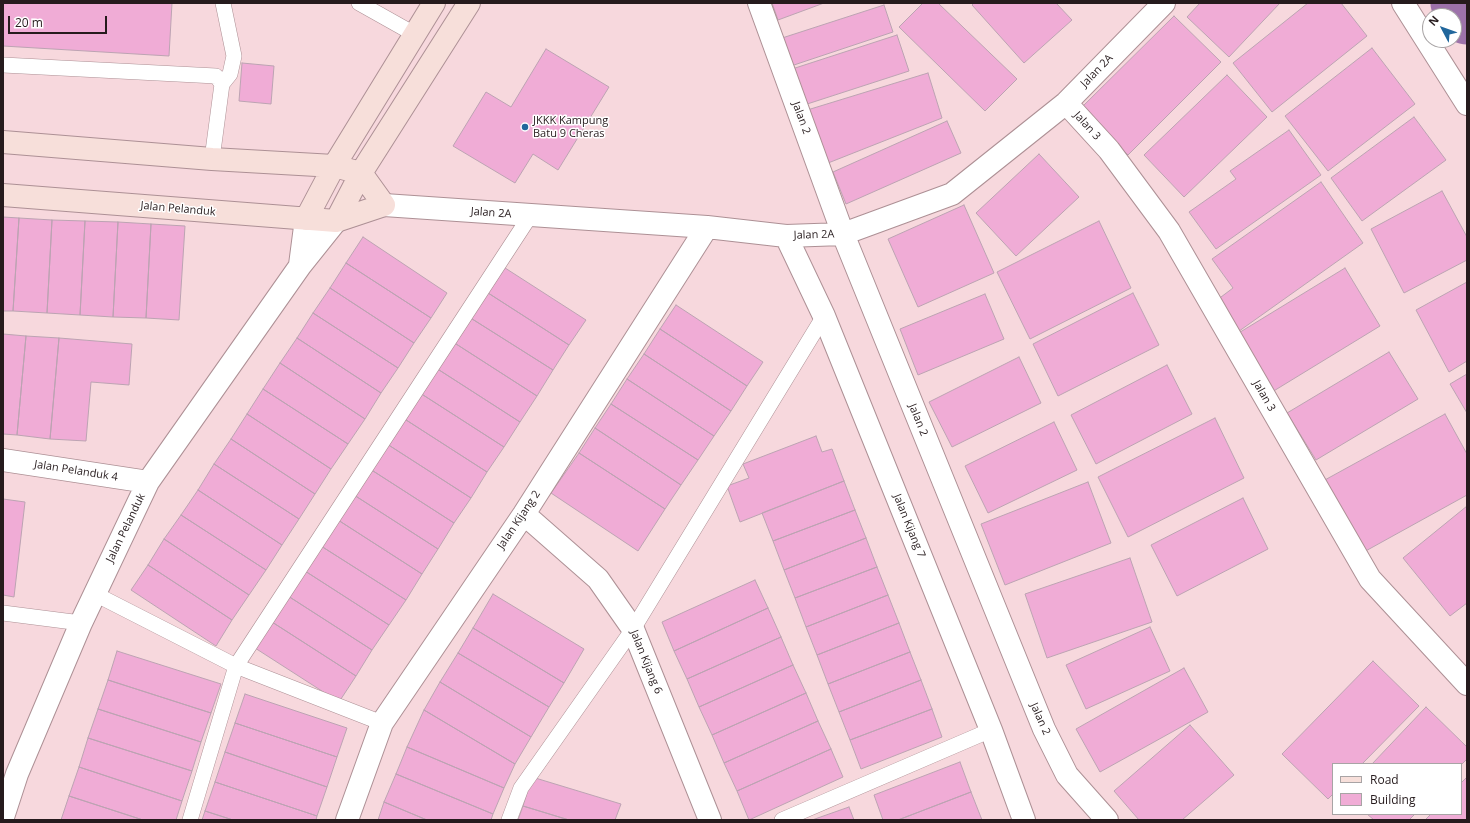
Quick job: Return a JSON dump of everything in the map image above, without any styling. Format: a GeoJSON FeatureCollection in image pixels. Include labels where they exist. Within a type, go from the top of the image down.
{"type":"FeatureCollection","features":[{"type":"Feature","properties":{"kind":"street"},"geometry":{"type":"LineString","coordinates":[[3,142],[334,166],[361,173],[384,206],[336,221],[306,219],[334,166],[416,35],[434,3]]}},
{"type":"Feature","properties":{"kind":"street"},"geometry":{"type":"LineString","coordinates":[[336,221],[361,173],[469,3]]}},
{"type":"Feature","properties":{"kind":"street","name":"Jalan 2"},"geometry":{"type":"LineString","coordinates":[[759,3],[843,234],[1044,729],[1067,775],[1107,820]]}},
{"type":"Feature","properties":{"kind":"street","name":"Jalan 2A"},"geometry":{"type":"LineString","coordinates":[[384,206],[707,227],[786,236],[843,234],[952,194],[1066,103],[1164,3]]}},
{"type":"Feature","properties":{"kind":"street"},"geometry":{"type":"LineString","coordinates":[[1403,3],[1467,104]]}},
{"type":"Feature","properties":{"kind":"street","name":"Jalan 3"},"geometry":{"type":"LineString","coordinates":[[1066,103],[1109,150],[1169,231],[1370,579],[1467,684]]}},
{"type":"Feature","properties":{"kind":"street","name":"Jalan Pelanduk"},"geometry":{"type":"LineString","coordinates":[[3,195],[306,219],[300,266]]}},
{"type":"Feature","properties":{"kind":"street","name":"Jalan Pelanduk"},"geometry":{"type":"LineString","coordinates":[[3,817],[10,772],[148,482],[300,266],[336,221]]}},
{"type":"Feature","properties":{"kind":"street","name":"Jalan Kijang 2"},"geometry":{"type":"LineString","coordinates":[[347,820],[382,723],[524,514],[707,227]]}},
{"type":"Feature","properties":{"kind":"street","name":"Jalan Kijang 7"},"geometry":{"type":"LineString","coordinates":[[786,236],[824,316],[991,730],[1024,820]]}},
{"type":"Feature","properties":{"kind":"street","name":"Jalan Pelanduk 4"},"geometry":{"type":"LineString","coordinates":[[3,460],[148,482]]}},
{"type":"Feature","properties":{"kind":"street","name":"Jalan Kijang 6"},"geometry":{"type":"LineString","coordinates":[[524,514],[598,579],[633,629],[704,817]]}},
{"type":"Feature","properties":{"kind":"lane"},"geometry":{"type":"LineString","coordinates":[[212,158],[222,84],[230,74],[234,56],[223,3]]}},
{"type":"Feature","properties":{"kind":"lane"},"geometry":{"type":"LineString","coordinates":[[359,3],[416,35]]}},
{"type":"Feature","properties":{"kind":"lane"},"geometry":{"type":"LineString","coordinates":[[3,65],[216,76],[222,84]]}},
{"type":"Feature","properties":{"kind":"lane"},"geometry":{"type":"LineString","coordinates":[[190,820],[236,666],[530,216]]}},
{"type":"Feature","properties":{"kind":"lane"},"geometry":{"type":"LineString","coordinates":[[509,820],[521,788],[633,629],[824,316]]}},
{"type":"Feature","properties":{"kind":"lane"},"geometry":{"type":"LineString","coordinates":[[95,594],[236,666],[382,723]]}},
{"type":"Feature","properties":{"kind":"lane"},"geometry":{"type":"LineString","coordinates":[[3,613],[81,623]]}},
{"type":"Feature","properties":{"kind":"lane"},"geometry":{"type":"LineString","coordinates":[[782,820],[991,730]]}},
{"type":"Feature","properties":{"kind":"building"},"geometry":{"type":"Polygon","coordinates":[[[3,3],[172,3],[169,56],[3,46],[3,3]]]}},
{"type":"Feature","properties":{"kind":"building"},"geometry":{"type":"Polygon","coordinates":[[[772,3],[824,3],[778,20],[772,3]]]}},
{"type":"Feature","properties":{"kind":"building"},"geometry":{"type":"Polygon","coordinates":[[[923,3],[938,3],[1017,79],[985,111],[899,27],[923,3]]]}},
{"type":"Feature","properties":{"kind":"building"},"geometry":{"type":"Polygon","coordinates":[[[974,3],[1056,3],[1072,20],[1024,63],[972,5],[974,3]]]}},
{"type":"Feature","properties":{"kind":"building"},"geometry":{"type":"Polygon","coordinates":[[[1200,3],[1280,3],[1229,57],[1187,17],[1200,3]]]}},
{"type":"Feature","properties":{"kind":"building"},"geometry":{"type":"Polygon","coordinates":[[[1308,3],[1341,3],[1367,36],[1272,112],[1233,63],[1308,3]]]}},
{"type":"Feature","properties":{"kind":"building"},"geometry":{"type":"Polygon","coordinates":[[[884,5],[893,32],[788,67],[779,39],[884,5]]]}},
{"type":"Feature","properties":{"kind":"building"},"geometry":{"type":"Polygon","coordinates":[[[1174,16],[1221,62],[1128,155],[1081,108],[1174,16]]]}},
{"type":"Feature","properties":{"kind":"building"},"geometry":{"type":"Polygon","coordinates":[[[897,35],[909,71],[801,106],[789,70],[897,35]]]}},
{"type":"Feature","properties":{"kind":"building"},"geometry":{"type":"Polygon","coordinates":[[[1372,48],[1415,104],[1328,171],[1285,116],[1372,48]]]}},
{"type":"Feature","properties":{"kind":"building","name":"JKKK Kampung Batu 9 Cheras"},"geometry":{"type":"Polygon","coordinates":[[[546,49],[609,87],[558,170],[533,154],[515,183],[453,146],[486,92],[511,107],[546,49]]]}},
{"type":"Feature","properties":{"kind":"building"},"geometry":{"type":"Polygon","coordinates":[[[242,63],[274,66],[271,104],[239,101],[242,63]]]}},
{"type":"Feature","properties":{"kind":"building"},"geometry":{"type":"Polygon","coordinates":[[[928,73],[942,118],[823,165],[804,111],[928,73]]]}},
{"type":"Feature","properties":{"kind":"building"},"geometry":{"type":"Polygon","coordinates":[[[1227,75],[1267,117],[1184,197],[1144,155],[1227,75]]]}},
{"type":"Feature","properties":{"kind":"building"},"geometry":{"type":"Polygon","coordinates":[[[1414,117],[1446,160],[1362,221],[1331,178],[1414,117]]]}},
{"type":"Feature","properties":{"kind":"building"},"geometry":{"type":"Polygon","coordinates":[[[947,121],[961,153],[846,204],[833,172],[947,121]]]}},
{"type":"Feature","properties":{"kind":"building"},"geometry":{"type":"Polygon","coordinates":[[[1289,130],[1321,175],[1216,249],[1189,212],[1236,179],[1230,171],[1289,130]]]}},
{"type":"Feature","properties":{"kind":"building"},"geometry":{"type":"Polygon","coordinates":[[[1039,154],[1079,197],[1016,256],[976,213],[1039,154]]]}},
{"type":"Feature","properties":{"kind":"building"},"geometry":{"type":"Polygon","coordinates":[[[1321,182],[1363,243],[1235,334],[1213,303],[1233,288],[1212,259],[1321,182]]]}},
{"type":"Feature","properties":{"kind":"building"},"geometry":{"type":"Polygon","coordinates":[[[1442,191],[1467,237],[1467,260],[1404,293],[1371,229],[1442,191]]]}},
{"type":"Feature","properties":{"kind":"building"},"geometry":{"type":"Polygon","coordinates":[[[964,205],[994,273],[918,307],[888,239],[964,205]]]}},
{"type":"Feature","properties":{"kind":"building"},"geometry":{"type":"Polygon","coordinates":[[[3,217],[19,218],[13,311],[3,311],[3,217]]]}},
{"type":"Feature","properties":{"kind":"building"},"geometry":{"type":"Polygon","coordinates":[[[19,218],[52,220],[47,313],[13,311],[19,218]]]}},
{"type":"Feature","properties":{"kind":"building"},"geometry":{"type":"Polygon","coordinates":[[[52,220],[85,221],[80,315],[47,313],[52,220]]]}},
{"type":"Feature","properties":{"kind":"building"},"geometry":{"type":"Polygon","coordinates":[[[85,221],[118,222],[113,317],[80,315],[85,221]]]}},
{"type":"Feature","properties":{"kind":"building"},"geometry":{"type":"Polygon","coordinates":[[[1099,221],[1131,288],[1030,339],[997,272],[1099,221]]]}},
{"type":"Feature","properties":{"kind":"building"},"geometry":{"type":"Polygon","coordinates":[[[118,222],[151,224],[146,318],[113,317],[118,222]]]}},
{"type":"Feature","properties":{"kind":"building"},"geometry":{"type":"Polygon","coordinates":[[[151,224],[185,226],[179,320],[146,318],[151,224]]]}},
{"type":"Feature","properties":{"kind":"building"},"geometry":{"type":"Polygon","coordinates":[[[363,237],[447,293],[431,318],[346,263],[363,237]]]}},
{"type":"Feature","properties":{"kind":"building"},"geometry":{"type":"Polygon","coordinates":[[[346,263],[431,318],[414,343],[330,288],[346,263]]]}},
{"type":"Feature","properties":{"kind":"building"},"geometry":{"type":"Polygon","coordinates":[[[502,266],[586,320],[569,345],[485,291],[502,266]]]}},
{"type":"Feature","properties":{"kind":"building"},"geometry":{"type":"Polygon","coordinates":[[[1345,268],[1380,326],[1272,392],[1237,334],[1345,268]]]}},
{"type":"Feature","properties":{"kind":"building"},"geometry":{"type":"Polygon","coordinates":[[[1467,282],[1467,361],[1449,372],[1416,310],[1467,282]]]}},
{"type":"Feature","properties":{"kind":"building"},"geometry":{"type":"Polygon","coordinates":[[[330,288],[414,343],[398,368],[313,313],[330,288]]]}},
{"type":"Feature","properties":{"kind":"building"},"geometry":{"type":"Polygon","coordinates":[[[485,291],[569,345],[553,370],[469,317],[485,291]]]}},
{"type":"Feature","properties":{"kind":"building"},"geometry":{"type":"Polygon","coordinates":[[[1133,293],[1159,345],[1058,396],[1033,344],[1133,293]]]}},
{"type":"Feature","properties":{"kind":"building"},"geometry":{"type":"Polygon","coordinates":[[[985,294],[1004,339],[918,375],[900,329],[985,294]]]}},
{"type":"Feature","properties":{"kind":"building"},"geometry":{"type":"Polygon","coordinates":[[[676,305],[763,362],[747,386],[660,329],[676,305]]]}},
{"type":"Feature","properties":{"kind":"building"},"geometry":{"type":"Polygon","coordinates":[[[313,313],[398,368],[381,393],[297,338],[313,313]]]}},
{"type":"Feature","properties":{"kind":"building"},"geometry":{"type":"Polygon","coordinates":[[[469,317],[553,370],[537,396],[453,342],[469,317]]]}},
{"type":"Feature","properties":{"kind":"building"},"geometry":{"type":"Polygon","coordinates":[[[660,329],[747,386],[731,411],[644,354],[660,329]]]}},
{"type":"Feature","properties":{"kind":"building"},"geometry":{"type":"Polygon","coordinates":[[[3,334],[26,336],[17,435],[3,434],[3,334]]]}},
{"type":"Feature","properties":{"kind":"building"},"geometry":{"type":"Polygon","coordinates":[[[26,336],[59,338],[50,439],[17,435],[26,336]]]}},
{"type":"Feature","properties":{"kind":"building"},"geometry":{"type":"Polygon","coordinates":[[[59,338],[132,344],[129,385],[91,382],[86,441],[50,439],[59,338]]]}},
{"type":"Feature","properties":{"kind":"building"},"geometry":{"type":"Polygon","coordinates":[[[297,338],[381,393],[365,419],[280,363],[297,338]]]}},
{"type":"Feature","properties":{"kind":"building"},"geometry":{"type":"Polygon","coordinates":[[[453,342],[537,396],[520,422],[436,368],[453,342]]]}},
{"type":"Feature","properties":{"kind":"building"},"geometry":{"type":"Polygon","coordinates":[[[1389,352],[1418,399],[1316,460],[1287,413],[1389,352]]]}},
{"type":"Feature","properties":{"kind":"building"},"geometry":{"type":"Polygon","coordinates":[[[644,354],[731,411],[714,436],[627,379],[644,354]]]}},
{"type":"Feature","properties":{"kind":"building"},"geometry":{"type":"Polygon","coordinates":[[[1019,357],[1041,403],[952,447],[929,402],[1019,357]]]}},
{"type":"Feature","properties":{"kind":"building"},"geometry":{"type":"Polygon","coordinates":[[[280,363],[365,419],[348,444],[263,389],[280,363]]]}},
{"type":"Feature","properties":{"kind":"building"},"geometry":{"type":"Polygon","coordinates":[[[1167,365],[1192,414],[1096,464],[1071,415],[1167,365]]]}},
{"type":"Feature","properties":{"kind":"building"},"geometry":{"type":"Polygon","coordinates":[[[436,368],[520,422],[504,447],[420,393],[436,368]]]}},
{"type":"Feature","properties":{"kind":"building"},"geometry":{"type":"Polygon","coordinates":[[[1467,374],[1467,413],[1450,384],[1467,374]]]}},
{"type":"Feature","properties":{"kind":"building"},"geometry":{"type":"Polygon","coordinates":[[[627,379],[714,436],[698,460],[611,404],[627,379]]]}},
{"type":"Feature","properties":{"kind":"building"},"geometry":{"type":"Polygon","coordinates":[[[263,389],[348,444],[331,469],[247,414],[263,389]]]}},
{"type":"Feature","properties":{"kind":"building"},"geometry":{"type":"Polygon","coordinates":[[[420,393],[504,447],[487,472],[403,418],[420,393]]]}},
{"type":"Feature","properties":{"kind":"building"},"geometry":{"type":"Polygon","coordinates":[[[611,404],[698,460],[681,485],[595,428],[611,404]]]}},
{"type":"Feature","properties":{"kind":"building"},"geometry":{"type":"Polygon","coordinates":[[[247,414],[331,469],[315,494],[231,439],[247,414]]]}},
{"type":"Feature","properties":{"kind":"building"},"geometry":{"type":"Polygon","coordinates":[[[1445,414],[1467,454],[1467,495],[1362,553],[1323,481],[1445,414]]]}},
{"type":"Feature","properties":{"kind":"building"},"geometry":{"type":"Polygon","coordinates":[[[403,418],[487,472],[471,498],[387,444],[403,418]]]}},
{"type":"Feature","properties":{"kind":"building"},"geometry":{"type":"Polygon","coordinates":[[[1215,418],[1244,478],[1128,537],[1098,477],[1215,418]]]}},
{"type":"Feature","properties":{"kind":"building"},"geometry":{"type":"Polygon","coordinates":[[[1054,422],[1077,470],[988,513],[965,466],[1054,422]]]}},
{"type":"Feature","properties":{"kind":"building"},"geometry":{"type":"Polygon","coordinates":[[[595,428],[681,485],[665,509],[579,453],[595,428]]]}},
{"type":"Feature","properties":{"kind":"building"},"geometry":{"type":"Polygon","coordinates":[[[816,436],[822,452],[832,449],[844,481],[740,522],[727,486],[749,478],[743,464],[816,436]]]}},
{"type":"Feature","properties":{"kind":"building"},"geometry":{"type":"Polygon","coordinates":[[[231,439],[315,494],[299,519],[214,464],[231,439]]]}},
{"type":"Feature","properties":{"kind":"building"},"geometry":{"type":"Polygon","coordinates":[[[387,444],[471,498],[454,523],[370,469],[387,444]]]}},
{"type":"Feature","properties":{"kind":"building"},"geometry":{"type":"Polygon","coordinates":[[[579,453],[665,509],[638,551],[551,493],[579,453]]]}},
{"type":"Feature","properties":{"kind":"building"},"geometry":{"type":"Polygon","coordinates":[[[214,464],[299,519],[282,545],[198,490],[214,464]]]}},
{"type":"Feature","properties":{"kind":"building"},"geometry":{"type":"Polygon","coordinates":[[[370,469],[454,523],[438,549],[354,495],[370,469]]]}},
{"type":"Feature","properties":{"kind":"building"},"geometry":{"type":"Polygon","coordinates":[[[844,481],[855,510],[773,541],[762,513],[844,481]]]}},
{"type":"Feature","properties":{"kind":"building"},"geometry":{"type":"Polygon","coordinates":[[[1088,482],[1111,543],[1005,585],[981,524],[1088,482]]]}},
{"type":"Feature","properties":{"kind":"building"},"geometry":{"type":"Polygon","coordinates":[[[198,490],[282,545],[266,570],[181,515],[198,490]]]}},
{"type":"Feature","properties":{"kind":"building"},"geometry":{"type":"Polygon","coordinates":[[[354,495],[438,549],[422,574],[338,520],[354,495]]]}},
{"type":"Feature","properties":{"kind":"building"},"geometry":{"type":"Polygon","coordinates":[[[1243,498],[1268,549],[1177,596],[1151,545],[1243,498]]]}},
{"type":"Feature","properties":{"kind":"building"},"geometry":{"type":"Polygon","coordinates":[[[3,499],[25,502],[14,597],[3,595],[3,499]]]}},
{"type":"Feature","properties":{"kind":"building"},"geometry":{"type":"Polygon","coordinates":[[[1467,506],[1467,603],[1450,616],[1403,558],[1467,506]]]}},
{"type":"Feature","properties":{"kind":"building"},"geometry":{"type":"Polygon","coordinates":[[[855,510],[866,538],[784,570],[773,541],[855,510]]]}},
{"type":"Feature","properties":{"kind":"building"},"geometry":{"type":"Polygon","coordinates":[[[181,515],[266,570],[249,595],[164,539],[181,515]]]}},
{"type":"Feature","properties":{"kind":"building"},"geometry":{"type":"Polygon","coordinates":[[[338,520],[422,574],[406,600],[321,546],[338,520]]]}},
{"type":"Feature","properties":{"kind":"building"},"geometry":{"type":"Polygon","coordinates":[[[866,538],[877,567],[795,598],[784,570],[866,538]]]}},
{"type":"Feature","properties":{"kind":"building"},"geometry":{"type":"Polygon","coordinates":[[[164,539],[249,595],[232,620],[148,565],[164,539]]]}},
{"type":"Feature","properties":{"kind":"building"},"geometry":{"type":"Polygon","coordinates":[[[321,546],[406,600],[389,625],[305,571],[321,546]]]}},
{"type":"Feature","properties":{"kind":"building"},"geometry":{"type":"Polygon","coordinates":[[[1130,558],[1152,622],[1047,658],[1025,594],[1130,558]]]}},
{"type":"Feature","properties":{"kind":"building"},"geometry":{"type":"Polygon","coordinates":[[[148,565],[232,620],[216,646],[131,590],[148,565]]]}},
{"type":"Feature","properties":{"kind":"building"},"geometry":{"type":"Polygon","coordinates":[[[877,567],[888,595],[806,627],[795,598],[877,567]]]}},
{"type":"Feature","properties":{"kind":"building"},"geometry":{"type":"Polygon","coordinates":[[[305,571],[389,625],[372,650],[288,596],[305,571]]]}},
{"type":"Feature","properties":{"kind":"building"},"geometry":{"type":"Polygon","coordinates":[[[755,580],[768,608],[674,651],[662,622],[755,580]]]}},
{"type":"Feature","properties":{"kind":"building"},"geometry":{"type":"Polygon","coordinates":[[[493,594],[584,649],[564,683],[473,628],[493,594]]]}},
{"type":"Feature","properties":{"kind":"building"},"geometry":{"type":"Polygon","coordinates":[[[888,595],[899,623],[817,655],[806,627],[888,595]]]}},
{"type":"Feature","properties":{"kind":"building"},"geometry":{"type":"Polygon","coordinates":[[[288,596],[372,650],[356,676],[272,622],[288,596]]]}},
{"type":"Feature","properties":{"kind":"building"},"geometry":{"type":"Polygon","coordinates":[[[768,608],[781,637],[687,679],[674,651],[768,608]]]}},
{"type":"Feature","properties":{"kind":"building"},"geometry":{"type":"Polygon","coordinates":[[[272,622],[356,676],[339,702],[255,648],[272,622]]]}},
{"type":"Feature","properties":{"kind":"building"},"geometry":{"type":"Polygon","coordinates":[[[899,623],[910,652],[828,684],[817,655],[899,623]]]}},
{"type":"Feature","properties":{"kind":"building"},"geometry":{"type":"Polygon","coordinates":[[[1150,627],[1170,671],[1086,709],[1066,665],[1150,627]]]}},
{"type":"Feature","properties":{"kind":"building"},"geometry":{"type":"Polygon","coordinates":[[[473,628],[564,683],[549,707],[458,653],[473,628]]]}},
{"type":"Feature","properties":{"kind":"building"},"geometry":{"type":"Polygon","coordinates":[[[781,637],[793,665],[699,707],[687,679],[781,637]]]}},
{"type":"Feature","properties":{"kind":"building"},"geometry":{"type":"Polygon","coordinates":[[[117,651],[221,684],[211,713],[108,680],[117,651]]]}},
{"type":"Feature","properties":{"kind":"building"},"geometry":{"type":"Polygon","coordinates":[[[910,652],[921,680],[839,712],[828,684],[910,652]]]}},
{"type":"Feature","properties":{"kind":"building"},"geometry":{"type":"Polygon","coordinates":[[[458,653],[549,707],[531,737],[440,682],[458,653]]]}},
{"type":"Feature","properties":{"kind":"building"},"geometry":{"type":"Polygon","coordinates":[[[1373,661],[1419,706],[1363,763],[1332,763],[1332,795],[1328,799],[1282,754],[1373,661]]]}},
{"type":"Feature","properties":{"kind":"building"},"geometry":{"type":"Polygon","coordinates":[[[793,665],[806,693],[712,735],[699,707],[793,665]]]}},
{"type":"Feature","properties":{"kind":"building"},"geometry":{"type":"Polygon","coordinates":[[[1184,668],[1208,712],[1100,772],[1076,729],[1184,668]]]}},
{"type":"Feature","properties":{"kind":"building"},"geometry":{"type":"Polygon","coordinates":[[[108,680],[211,713],[201,742],[98,709],[108,680]]]}},
{"type":"Feature","properties":{"kind":"building"},"geometry":{"type":"Polygon","coordinates":[[[921,680],[932,709],[850,740],[839,712],[921,680]]]}},
{"type":"Feature","properties":{"kind":"building"},"geometry":{"type":"Polygon","coordinates":[[[440,682],[531,737],[515,764],[424,710],[440,682]]]}},
{"type":"Feature","properties":{"kind":"building"},"geometry":{"type":"Polygon","coordinates":[[[806,693],[818,721],[724,763],[712,735],[806,693]]]}},
{"type":"Feature","properties":{"kind":"building"},"geometry":{"type":"Polygon","coordinates":[[[245,694],[347,728],[337,757],[235,723],[245,694]]]}},
{"type":"Feature","properties":{"kind":"building"},"geometry":{"type":"Polygon","coordinates":[[[1426,707],[1467,747],[1467,759],[1462,764],[1373,763],[1426,707]]]}},
{"type":"Feature","properties":{"kind":"building"},"geometry":{"type":"Polygon","coordinates":[[[98,709],[201,742],[192,771],[88,738],[98,709]]]}},
{"type":"Feature","properties":{"kind":"building"},"geometry":{"type":"Polygon","coordinates":[[[932,709],[942,737],[861,769],[850,740],[932,709]]]}},
{"type":"Feature","properties":{"kind":"building"},"geometry":{"type":"Polygon","coordinates":[[[424,710],[515,764],[504,788],[407,747],[424,710]]]}},
{"type":"Feature","properties":{"kind":"building"},"geometry":{"type":"Polygon","coordinates":[[[818,721],[831,749],[737,791],[724,763],[818,721]]]}},
{"type":"Feature","properties":{"kind":"building"},"geometry":{"type":"Polygon","coordinates":[[[235,723],[337,757],[327,787],[225,752],[235,723]]]}},
{"type":"Feature","properties":{"kind":"building"},"geometry":{"type":"Polygon","coordinates":[[[1190,725],[1234,775],[1182,820],[1139,820],[1114,791],[1190,725]]]}},
{"type":"Feature","properties":{"kind":"building"},"geometry":{"type":"Polygon","coordinates":[[[88,738],[192,771],[182,801],[79,767],[88,738]]]}},
{"type":"Feature","properties":{"kind":"building"},"geometry":{"type":"Polygon","coordinates":[[[407,747],[504,788],[493,814],[396,774],[407,747]]]}},
{"type":"Feature","properties":{"kind":"building"},"geometry":{"type":"Polygon","coordinates":[[[831,749],[843,777],[749,820],[737,791],[831,749]]]}},
{"type":"Feature","properties":{"kind":"building"},"geometry":{"type":"Polygon","coordinates":[[[225,752],[327,787],[317,816],[215,782],[225,752]]]}},
{"type":"Feature","properties":{"kind":"building"},"geometry":{"type":"Polygon","coordinates":[[[960,762],[971,792],[898,820],[883,820],[874,795],[960,762]]]}},
{"type":"Feature","properties":{"kind":"building"},"geometry":{"type":"Polygon","coordinates":[[[79,767],[182,801],[176,820],[143,820],[69,796],[79,767]]]}},
{"type":"Feature","properties":{"kind":"building"},"geometry":{"type":"Polygon","coordinates":[[[396,774],[493,814],[491,820],[427,820],[384,802],[396,774]]]}},
{"type":"Feature","properties":{"kind":"building"},"geometry":{"type":"Polygon","coordinates":[[[532,777],[621,804],[615,820],[569,820],[523,806],[532,777]]]}},
{"type":"Feature","properties":{"kind":"building"},"geometry":{"type":"Polygon","coordinates":[[[1467,777],[1467,820],[1425,820],[1430,815],[1462,815],[1462,782],[1467,777]]]}},
{"type":"Feature","properties":{"kind":"building"},"geometry":{"type":"Polygon","coordinates":[[[215,782],[317,816],[316,820],[233,820],[205,811],[215,782]]]}},
{"type":"Feature","properties":{"kind":"building"},"geometry":{"type":"Polygon","coordinates":[[[971,792],[982,820],[898,820],[971,792]]]}},
{"type":"Feature","properties":{"kind":"building"},"geometry":{"type":"Polygon","coordinates":[[[69,796],[143,820],[61,820],[69,796]]]}},
{"type":"Feature","properties":{"kind":"building"},"geometry":{"type":"Polygon","coordinates":[[[384,802],[427,820],[378,820],[384,802]]]}},
{"type":"Feature","properties":{"kind":"building"},"geometry":{"type":"Polygon","coordinates":[[[523,806],[569,820],[518,820],[523,806]]]}},
{"type":"Feature","properties":{"kind":"building"},"geometry":{"type":"Polygon","coordinates":[[[849,807],[854,820],[812,820],[849,807]]]}},
{"type":"Feature","properties":{"kind":"building"},"geometry":{"type":"Polygon","coordinates":[[[205,811],[233,820],[202,820],[205,811]]]}},
{"type":"Feature","properties":{"kind":"building"},"geometry":{"type":"Polygon","coordinates":[[[1368,815],[1414,815],[1409,820],[1374,820],[1368,815]]]}},
{"type":"Feature","properties":{"kind":"waterway"},"geometry":{"type":"LineString","coordinates":[[1460,3],[1467,15]]}},
{"type":"Feature","properties":{"kind":"place","name":"JKKK Kampung Batu 9 Cheras"},"geometry":{"type":"Point","coordinates":[525,127]}}]}
